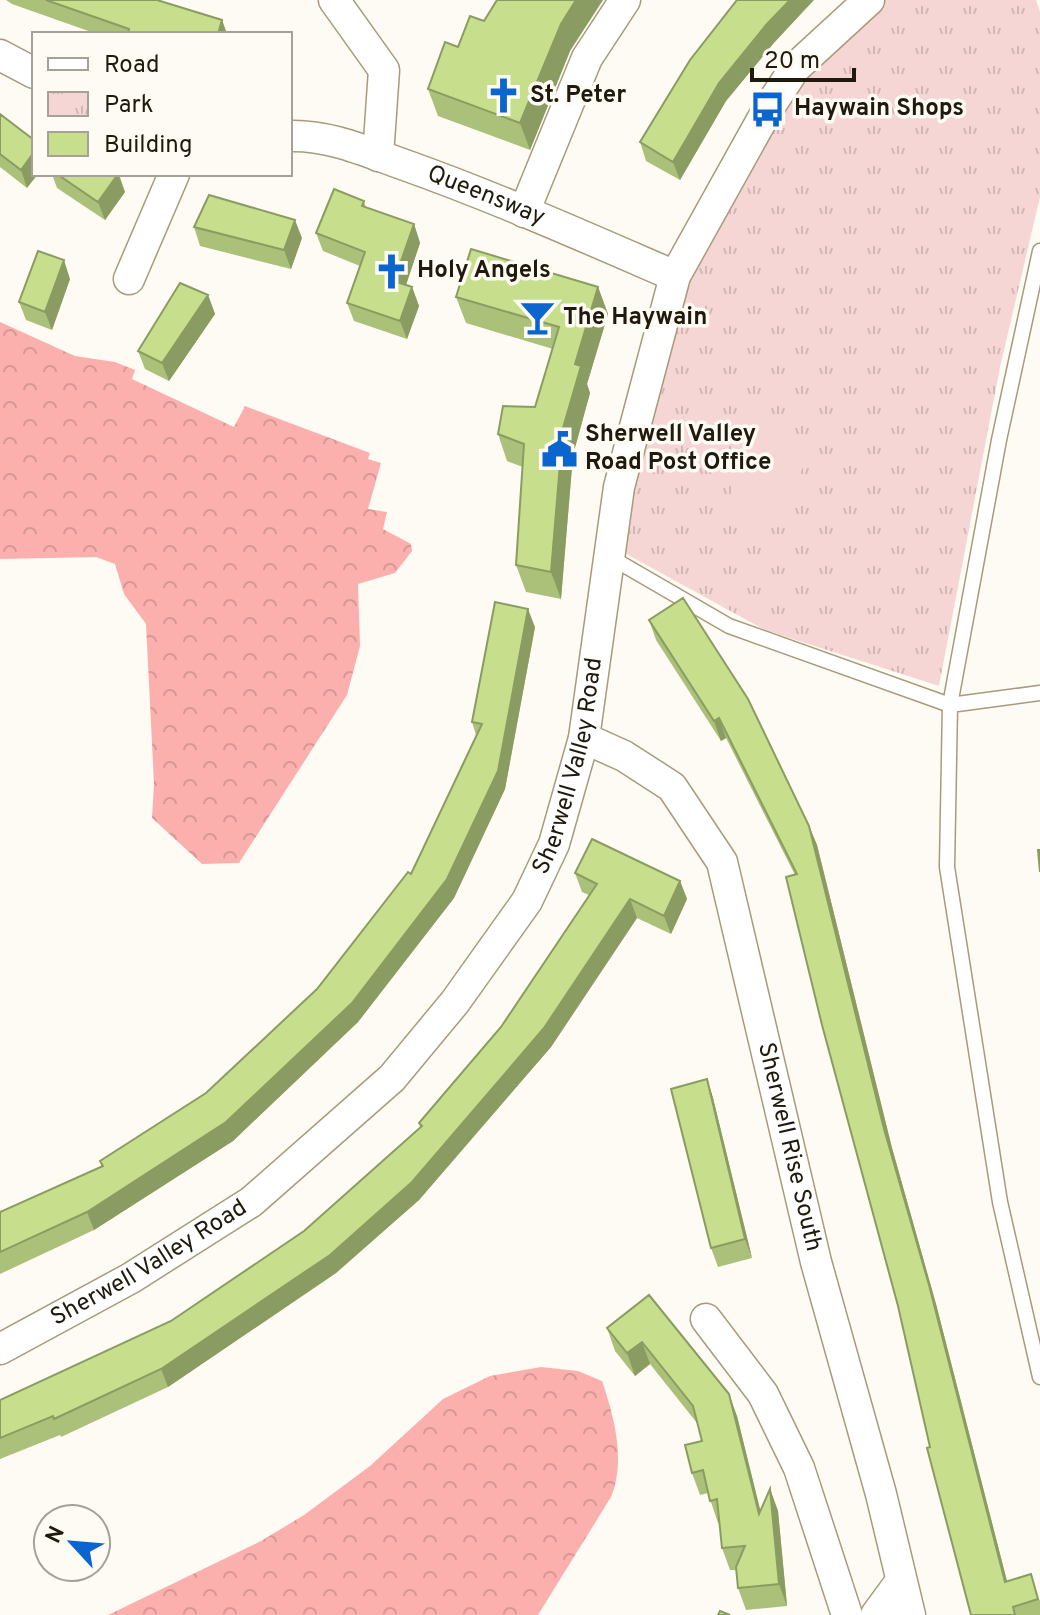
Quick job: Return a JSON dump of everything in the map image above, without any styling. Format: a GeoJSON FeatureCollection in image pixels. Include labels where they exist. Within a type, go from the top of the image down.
{"type":"FeatureCollection","features":[{"type":"Feature","properties":{"kind":"street"},"geometry":{"type":"LineString","coordinates":[[334,0],[384,70],[378,156]]}},
{"type":"Feature","properties":{"kind":"street"},"geometry":{"type":"LineString","coordinates":[[524,212],[587,58],[625,0]]}},
{"type":"Feature","properties":{"kind":"street","name":"Sherwell Valley Road"},"geometry":{"type":"LineString","coordinates":[[0,1349],[131,1278],[251,1202],[392,1078],[455,1002],[527,901],[554,844],[584,738],[619,487],[675,276],[768,109],[795,68],[869,0]]}},
{"type":"Feature","properties":{"kind":"street"},"geometry":{"type":"LineString","coordinates":[[0,55],[32,72]]}},
{"type":"Feature","properties":{"kind":"street","name":"Queensway"},"geometry":{"type":"LineString","coordinates":[[292,136],[312,135],[378,156],[524,212],[675,276]]}},
{"type":"Feature","properties":{"kind":"street"},"geometry":{"type":"LineString","coordinates":[[129,279],[173,176]]}},
{"type":"Feature","properties":{"kind":"street","name":"Sherwell Rise South"},"geometry":{"type":"LineString","coordinates":[[584,738],[624,756],[672,787],[722,862],[816,1262],[881,1494],[910,1615]]}},
{"type":"Feature","properties":{"kind":"street"},"geometry":{"type":"LineString","coordinates":[[706,1319],[763,1394],[799,1468],[847,1615]]}},
{"type":"Feature","properties":{"kind":"street"},"geometry":{"type":"LineString","coordinates":[[876,1615],[901,1581]]}},
{"type":"Feature","properties":{"kind":"lane"},"geometry":{"type":"LineString","coordinates":[[1040,251],[996,455],[950,705],[947,867],[1000,1202],[1040,1377]]}},
{"type":"Feature","properties":{"kind":"lane"},"geometry":{"type":"LineString","coordinates":[[608,556],[729,626],[950,705],[1040,693]]}},
{"type":"Feature","properties":{"kind":"green space"},"geometry":{"type":"Polygon","coordinates":[[[869,0],[1036,0],[1040,12],[1040,197],[1000,367],[939,686],[765,630],[610,545],[675,276],[768,109],[869,0]]]}},
{"type":"Feature","properties":{"kind":"green space"},"geometry":{"type":"Polygon","coordinates":[[[0,322],[75,356],[115,362],[135,370],[132,379],[234,427],[245,406],[370,453],[368,459],[381,463],[368,509],[387,512],[383,529],[411,544],[412,551],[395,573],[358,584],[360,646],[347,695],[239,863],[202,864],[152,818],[154,783],[146,624],[124,594],[115,564],[96,557],[0,559],[0,322]]]}},
{"type":"Feature","properties":{"kind":"green space"},"geometry":{"type":"Polygon","coordinates":[[[757,427],[810,448],[780,528],[727,508],[757,427]]]}},
{"type":"Feature","properties":{"kind":"green space"},"geometry":{"type":"Polygon","coordinates":[[[541,1367],[578,1371],[602,1381],[617,1439],[618,1469],[611,1497],[538,1615],[108,1615],[261,1541],[304,1515],[370,1466],[443,1399],[490,1376],[541,1367]]]}},
{"type":"Feature","properties":{"kind":"building"},"geometry":{"type":"Polygon","coordinates":[[[46,0],[157,0],[222,20],[219,32],[128,32],[129,29],[46,0]]]}},
{"type":"Feature","properties":{"kind":"building"},"geometry":{"type":"Polygon","coordinates":[[[497,0],[576,0],[561,24],[520,123],[428,89],[445,42],[458,47],[470,16],[484,21],[497,0]]]}},
{"type":"Feature","properties":{"kind":"building"},"geometry":{"type":"Polygon","coordinates":[[[737,0],[790,0],[719,83],[673,162],[640,142],[690,60],[737,0]]]}},
{"type":"Feature","properties":{"kind":"building"},"geometry":{"type":"Polygon","coordinates":[[[0,114],[32,138],[32,155],[21,170],[0,154],[0,114]]]}},
{"type":"Feature","properties":{"kind":"building"},"geometry":{"type":"Polygon","coordinates":[[[60,176],[117,176],[98,202],[60,176]]]}},
{"type":"Feature","properties":{"kind":"building"},"geometry":{"type":"Polygon","coordinates":[[[334,189],[364,201],[362,206],[414,224],[394,281],[412,287],[400,321],[347,303],[365,252],[316,233],[334,189]]]}},
{"type":"Feature","properties":{"kind":"building"},"geometry":{"type":"Polygon","coordinates":[[[209,195],[295,220],[284,250],[194,227],[209,195]]]}},
{"type":"Feature","properties":{"kind":"building"},"geometry":{"type":"Polygon","coordinates":[[[471,249],[598,287],[575,364],[581,366],[563,428],[551,572],[516,565],[524,444],[498,434],[503,406],[535,407],[559,327],[456,297],[471,249]]]}},
{"type":"Feature","properties":{"kind":"building"},"geometry":{"type":"Polygon","coordinates":[[[38,251],[64,260],[45,312],[19,302],[38,251]]]}},
{"type":"Feature","properties":{"kind":"building"},"geometry":{"type":"Polygon","coordinates":[[[180,283],[208,295],[162,363],[138,351],[180,283]]]}},
{"type":"Feature","properties":{"kind":"building"},"geometry":{"type":"Polygon","coordinates":[[[683,598],[748,699],[809,826],[884,1129],[929,1285],[1005,1582],[1031,1574],[1038,1599],[1013,1607],[1015,1615],[971,1615],[927,1448],[930,1447],[898,1306],[822,1025],[786,877],[797,874],[719,718],[714,721],[649,620],[683,598]]]}},
{"type":"Feature","properties":{"kind":"building"},"geometry":{"type":"Polygon","coordinates":[[[495,602],[528,609],[498,771],[447,879],[352,1003],[226,1122],[87,1212],[0,1252],[0,1212],[103,1166],[100,1161],[206,1093],[317,989],[408,872],[411,874],[482,724],[472,722],[495,602]]]}},
{"type":"Feature","properties":{"kind":"building"},"geometry":{"type":"Polygon","coordinates":[[[592,839],[680,881],[664,916],[630,899],[544,1028],[412,1182],[330,1255],[161,1369],[54,1419],[53,1416],[0,1438],[0,1400],[171,1321],[304,1231],[422,1126],[419,1123],[501,1027],[597,884],[575,873],[592,839]]]}},
{"type":"Feature","properties":{"kind":"building"},"geometry":{"type":"Polygon","coordinates":[[[707,1079],[745,1239],[711,1248],[671,1089],[707,1079]]]}},
{"type":"Feature","properties":{"kind":"building"},"geometry":{"type":"Polygon","coordinates":[[[649,1295],[729,1394],[759,1514],[770,1489],[779,1584],[738,1588],[736,1567],[745,1546],[722,1548],[717,1499],[710,1501],[703,1470],[692,1473],[685,1445],[702,1441],[693,1406],[642,1342],[627,1353],[607,1328],[649,1295]]]}},
{"type":"Feature","properties":{"kind":"place","name":"St. Peter"},"geometry":{"type":"Point","coordinates":[504,96]}},
{"type":"Feature","properties":{"kind":"place","name":"Haywain Shops"},"geometry":{"type":"Point","coordinates":[768,109]}},
{"type":"Feature","properties":{"kind":"place","name":"Holy Angels"},"geometry":{"type":"Point","coordinates":[391,271]}},
{"type":"Feature","properties":{"kind":"place","name":"The Haywain"},"geometry":{"type":"Point","coordinates":[537,318]}},
{"type":"Feature","properties":{"kind":"place","name":"Sherwell Valley Road Post Office"},"geometry":{"type":"Point","coordinates":[559,449]}}]}
